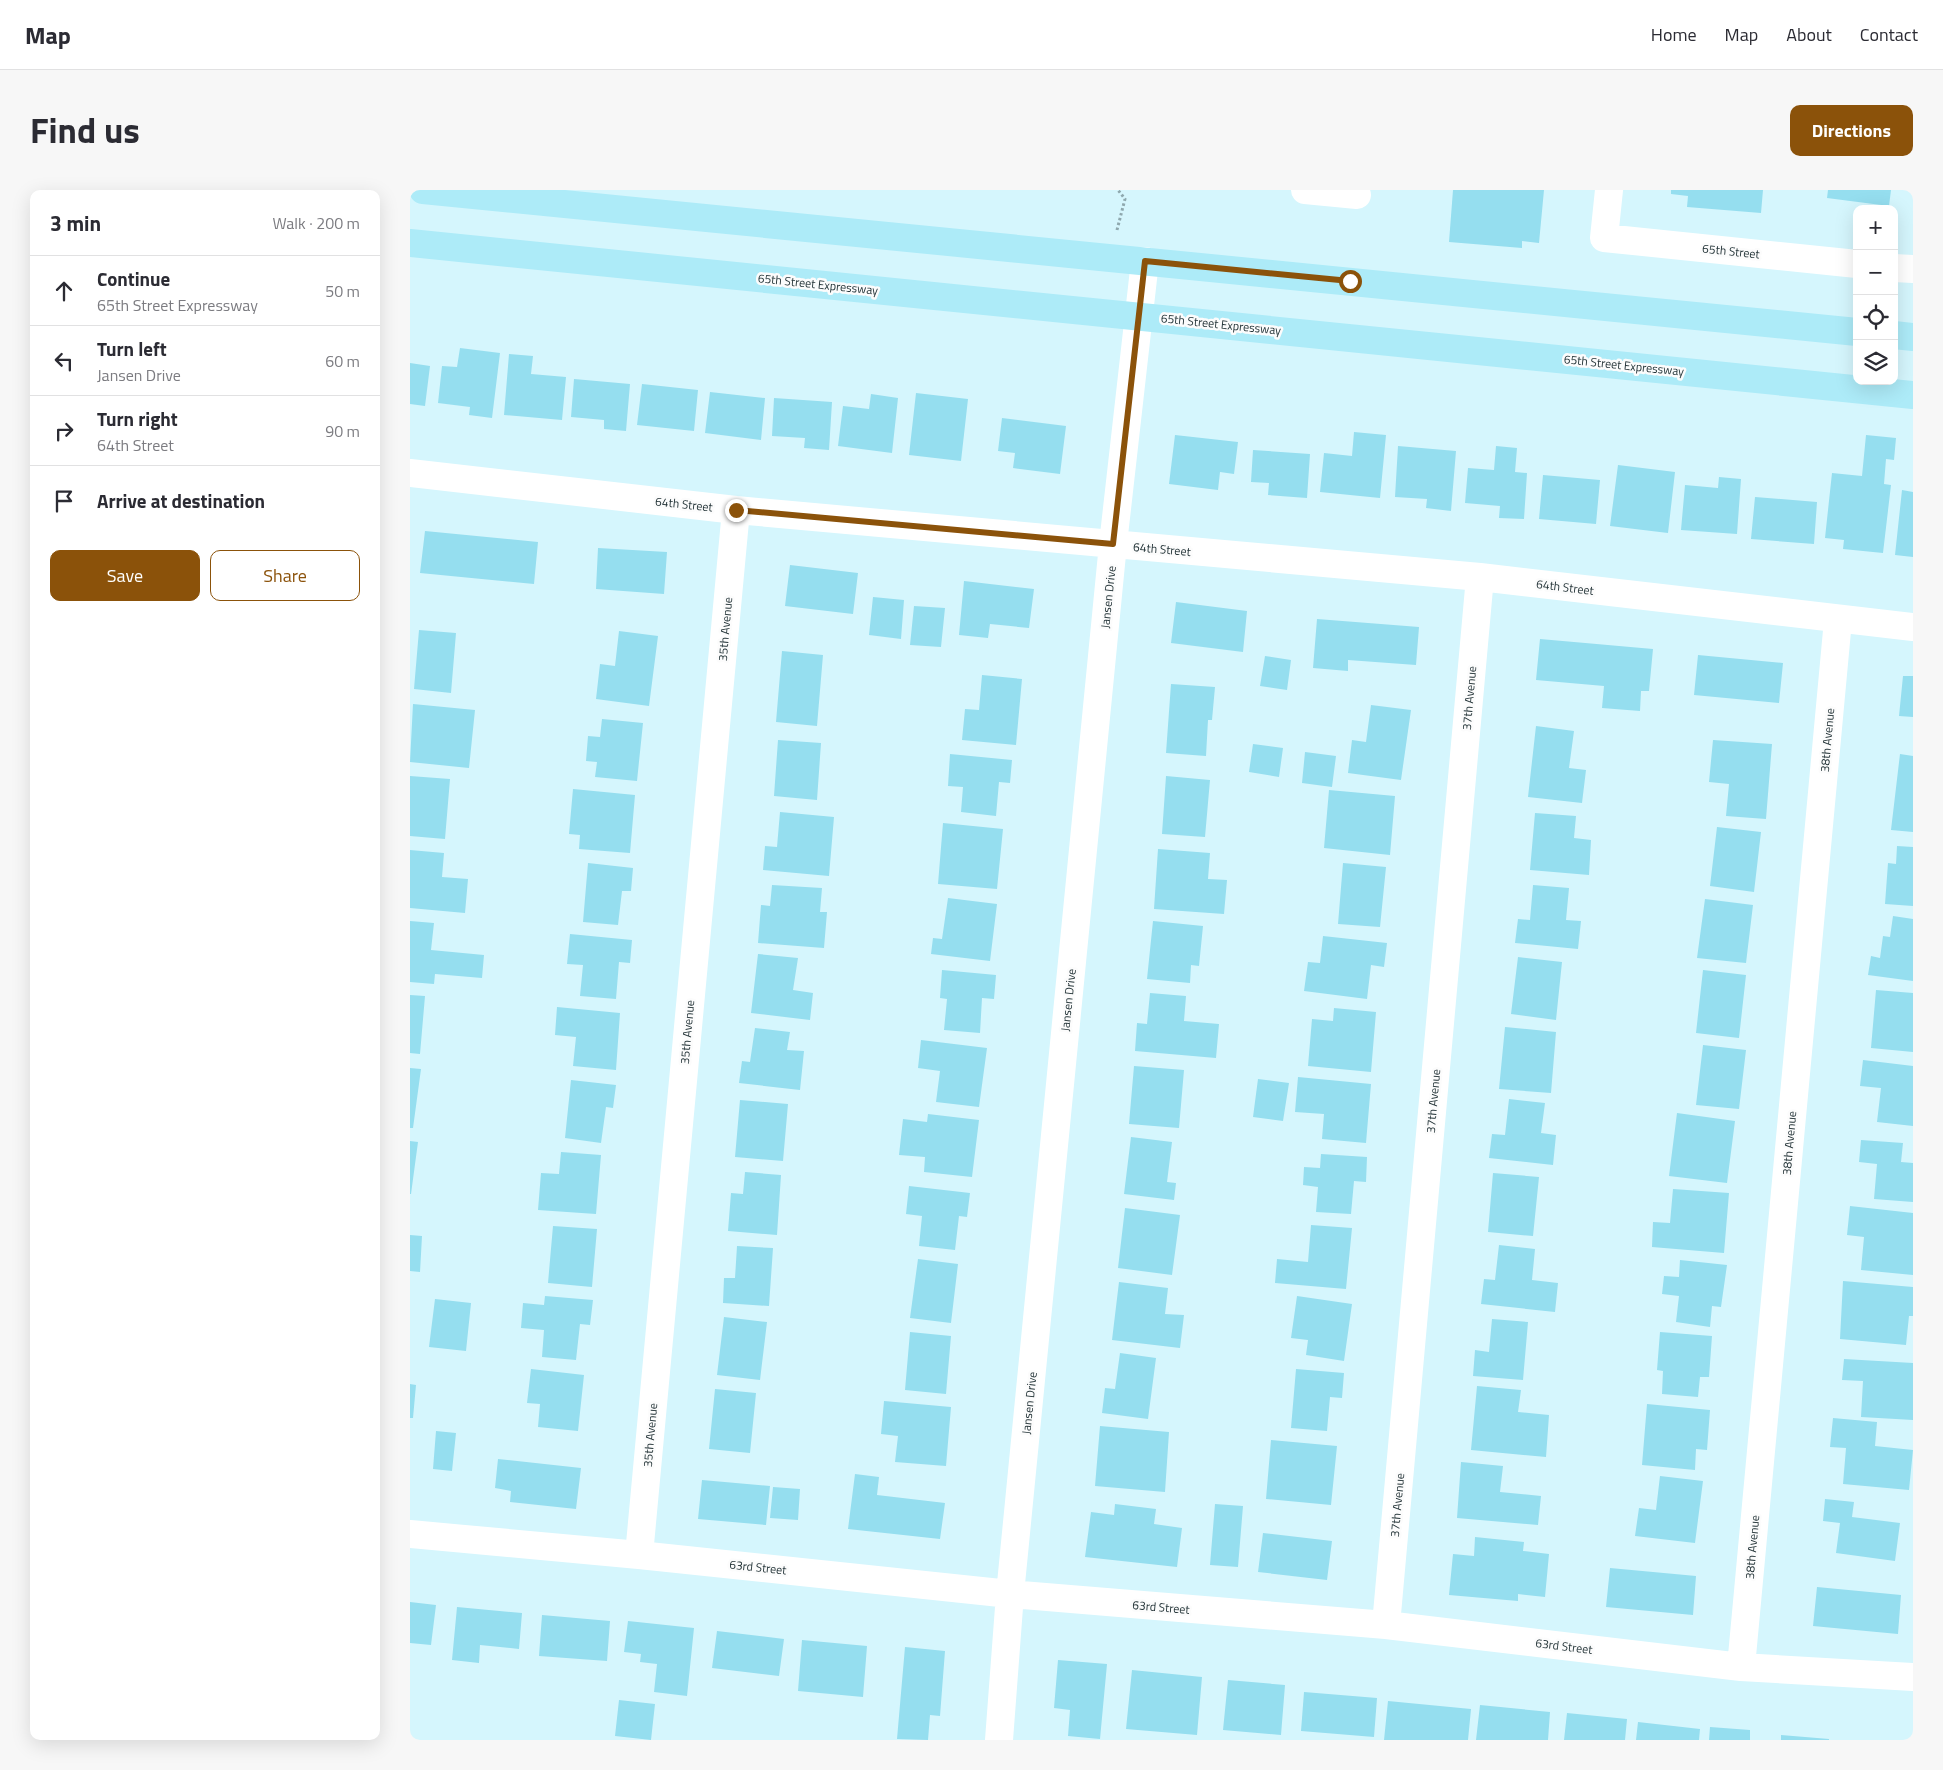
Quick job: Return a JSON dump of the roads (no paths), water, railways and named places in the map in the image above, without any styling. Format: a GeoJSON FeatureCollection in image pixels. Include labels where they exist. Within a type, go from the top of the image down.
{"type":"FeatureCollection","features":[{"type":"Feature","properties":{"kind":"main road"},"geometry":{"type":"LineString","coordinates":[[424,190],[1853,332]]}},
{"type":"Feature","properties":{"kind":"main road","name":"65th Street Expressway"},"geometry":{"type":"LineString","coordinates":[[410,243],[1913,395]]}},
{"type":"Feature","properties":{"kind":"main road"},"geometry":{"type":"LineString","coordinates":[[1898,335],[1913,337]]}},
{"type":"Feature","properties":{"kind":"street"},"geometry":{"type":"LineString","coordinates":[[1305,190],[1358,196]]}},
{"type":"Feature","properties":{"kind":"street","name":"65th Street"},"geometry":{"type":"LineString","coordinates":[[1609,190],[1604,238],[1853,264]]}},
{"type":"Feature","properties":{"kind":"street","name":"Jansen Drive"},"geometry":{"type":"LineString","coordinates":[[999,1740],[1010,1594],[1113,544],[1145,261]]}},
{"type":"Feature","properties":{"kind":"street"},"geometry":{"type":"LineString","coordinates":[[1898,268],[1913,270]]}},
{"type":"Feature","properties":{"kind":"street","name":"64th Street"},"geometry":{"type":"LineString","coordinates":[[410,473],[736,510],[1480,577],[1838,620],[1913,627]]}},
{"type":"Feature","properties":{"kind":"street","name":"35th Avenue"},"geometry":{"type":"LineString","coordinates":[[639,1555],[736,510]]}},
{"type":"Feature","properties":{"kind":"street","name":"37th Avenue"},"geometry":{"type":"LineString","coordinates":[[1386,1625],[1480,577]]}},
{"type":"Feature","properties":{"kind":"street","name":"38th Avenue"},"geometry":{"type":"LineString","coordinates":[[1741,1667],[1838,620]]}},
{"type":"Feature","properties":{"kind":"street","name":"63rd Street"},"geometry":{"type":"LineString","coordinates":[[410,1534],[639,1555],[1010,1594],[1386,1625],[1741,1667],[1913,1677]]}}]}
